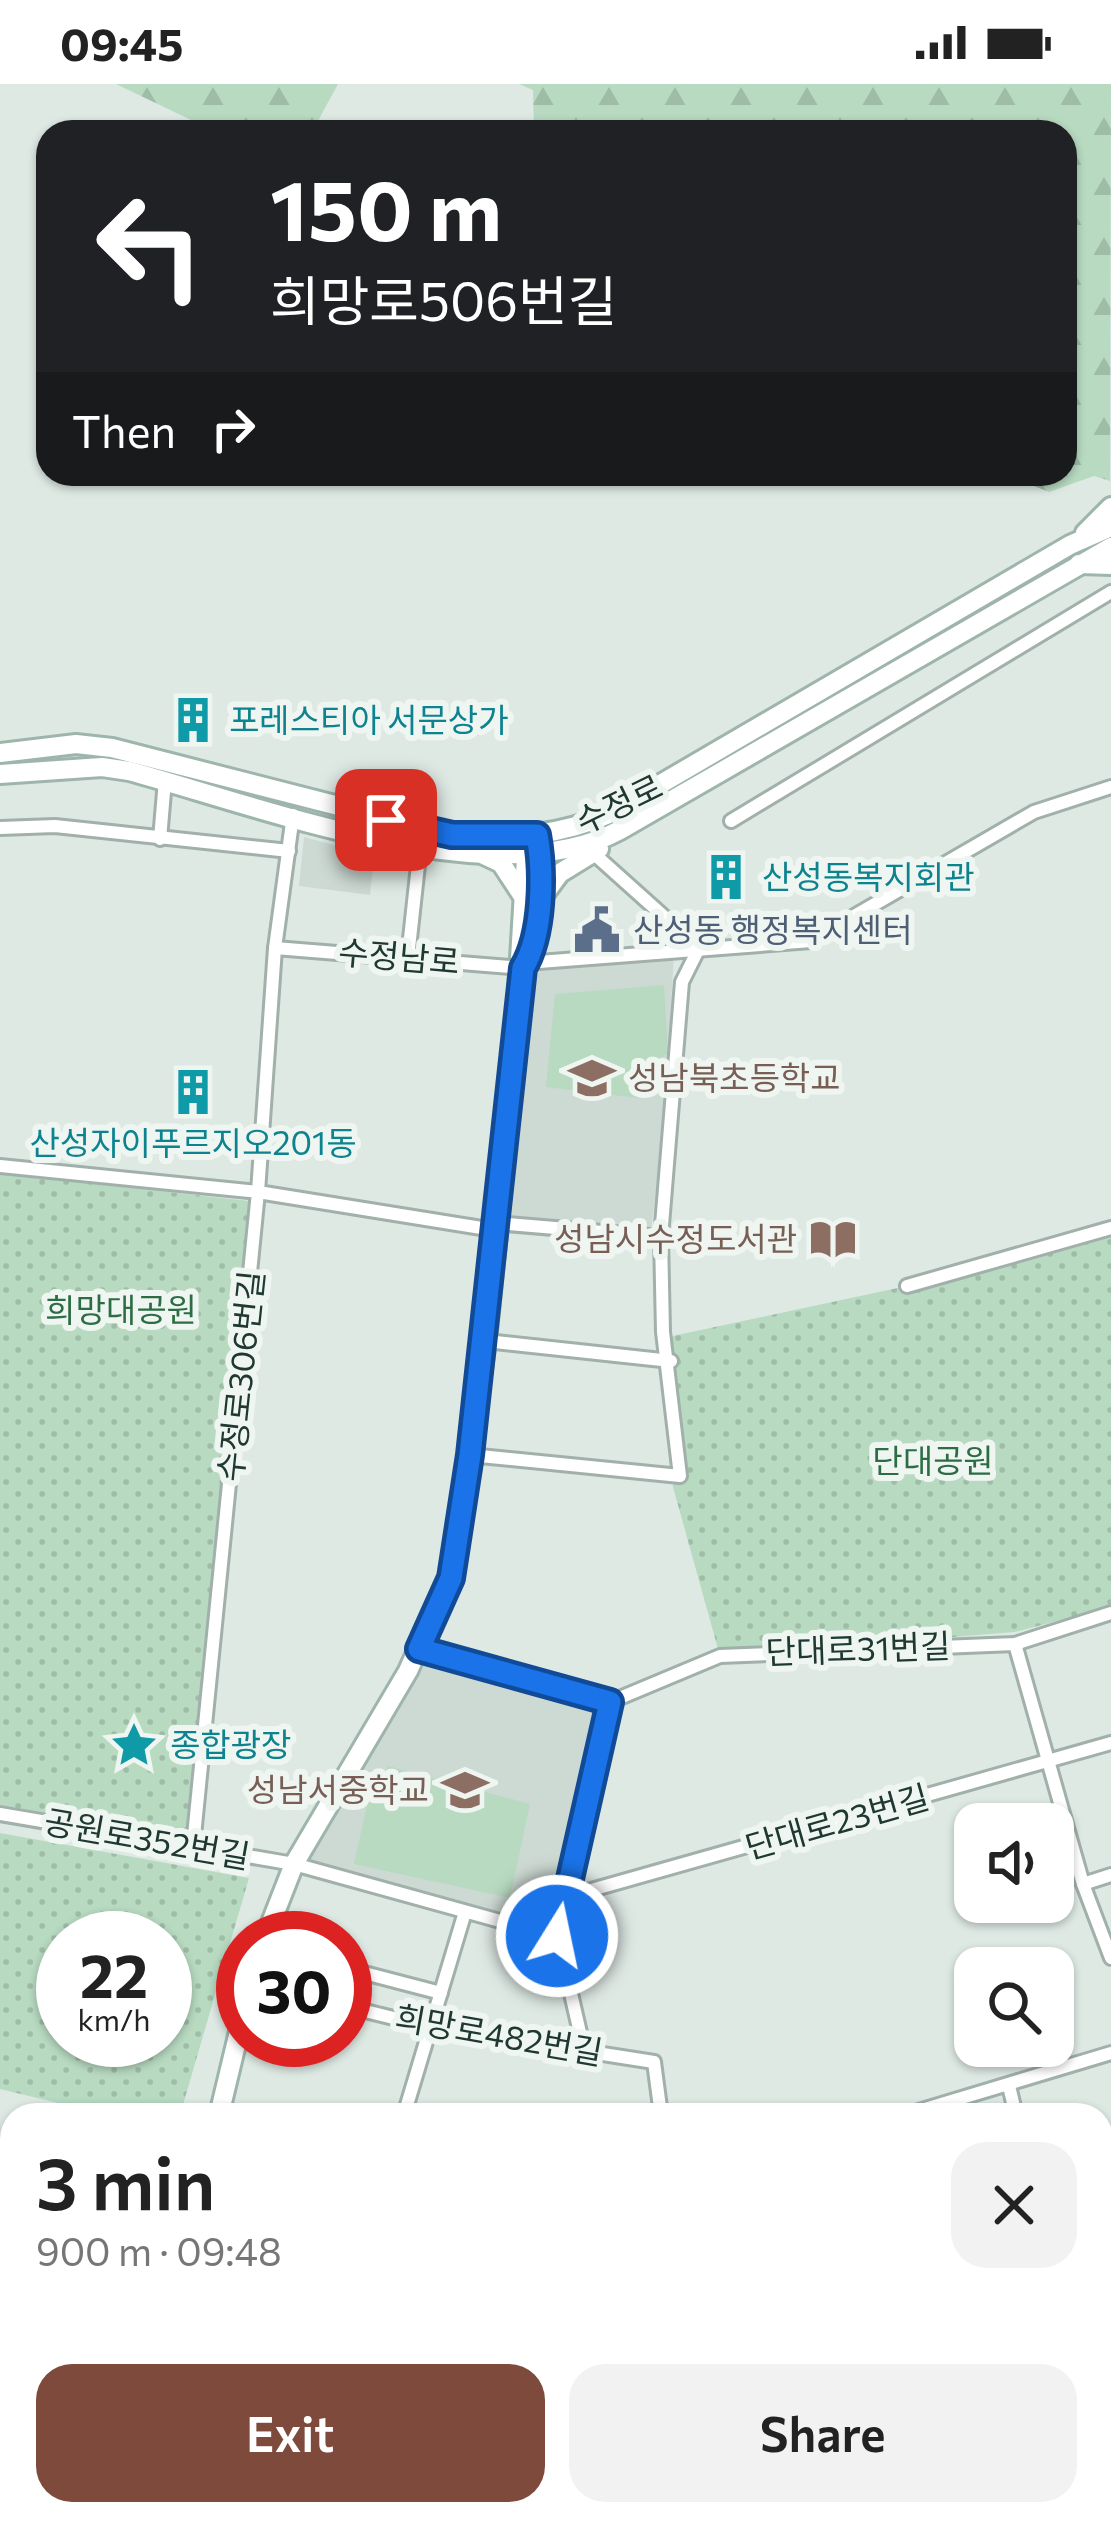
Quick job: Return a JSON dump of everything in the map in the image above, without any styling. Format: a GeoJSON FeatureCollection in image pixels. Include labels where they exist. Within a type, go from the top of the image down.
{"type":"FeatureCollection","features":[{"type":"Feature","properties":{"kind":"main road"},"geometry":{"type":"LineString","coordinates":[[1075,543],[1111,507]]}},
{"type":"Feature","properties":{"kind":"main road","name":"수정로"},"geometry":{"type":"LineString","coordinates":[[0,753],[76,744],[165,780],[293,815],[420,848],[484,855],[533,844],[611,813],[1075,543],[1111,527]]}},
{"type":"Feature","properties":{"kind":"main road","name":"수정로"},"geometry":{"type":"LineString","coordinates":[[0,774],[103,757],[452,835],[533,844],[591,844],[1111,547]]}},
{"type":"Feature","properties":{"kind":"main road"},"geometry":{"type":"LineString","coordinates":[[1074,564],[1111,565]]}},
{"type":"Feature","properties":{"kind":"main road"},"geometry":{"type":"LineString","coordinates":[[531,902],[560,873],[613,842],[630,824]]}},
{"type":"Feature","properties":{"kind":"main road"},"geometry":{"type":"LineString","coordinates":[[276,1911],[294,1864],[419,1649],[451,1578],[486,1341],[533,844]]}},
{"type":"Feature","properties":{"kind":"main road"},"geometry":{"type":"LineString","coordinates":[[484,855],[501,863],[531,902]]}},
{"type":"Feature","properties":{"kind":"main road"},"geometry":{"type":"LineString","coordinates":[[222,2103],[231,2067]]}},
{"type":"Feature","properties":{"kind":"street"},"geometry":{"type":"LineString","coordinates":[[731,821],[1111,592]]}},
{"type":"Feature","properties":{"kind":"street"},"geometry":{"type":"LineString","coordinates":[[160,839],[165,780]]}},
{"type":"Feature","properties":{"kind":"street","name":"수정남로"},"geometry":{"type":"LineString","coordinates":[[274,948],[524,965],[811,941],[1034,812],[1111,787]]}},
{"type":"Feature","properties":{"kind":"street","name":"수정로306번길"},"geometry":{"type":"LineString","coordinates":[[193,1846],[258,1192],[274,948],[293,815]]}},
{"type":"Feature","properties":{"kind":"street"},"geometry":{"type":"LineString","coordinates":[[0,828],[55,826],[289,851]]}},
{"type":"Feature","properties":{"kind":"street"},"geometry":{"type":"LineString","coordinates":[[408,957],[420,848]]}},
{"type":"Feature","properties":{"kind":"street"},"geometry":{"type":"LineString","coordinates":[[470,1455],[680,1476],[670,1360],[663,1332],[661,1237],[682,982],[699,948],[592,852]]}},
{"type":"Feature","properties":{"kind":"street"},"geometry":{"type":"LineString","coordinates":[[0,1166],[258,1192],[495,1226],[661,1237]]}},
{"type":"Feature","properties":{"kind":"street"},"geometry":{"type":"LineString","coordinates":[[907,1286],[1111,1228]]}},
{"type":"Feature","properties":{"kind":"street"},"geometry":{"type":"LineString","coordinates":[[486,1341],[670,1360]]}},
{"type":"Feature","properties":{"kind":"street","name":"단대로31번길"},"geometry":{"type":"LineString","coordinates":[[610,1702],[720,1656],[1015,1644],[1111,1613]]}},
{"type":"Feature","properties":{"kind":"street"},"geometry":{"type":"LineString","coordinates":[[1015,1644],[1083,1884],[1111,1958]]}},
{"type":"Feature","properties":{"kind":"street"},"geometry":{"type":"LineString","coordinates":[[419,1649],[610,1702],[557,1936],[584,2050]]}},
{"type":"Feature","properties":{"kind":"street","name":"단대로23번길"},"geometry":{"type":"LineString","coordinates":[[563,1898],[1111,1743]]}},
{"type":"Feature","properties":{"kind":"street","name":"공원로352번길"},"geometry":{"type":"LineString","coordinates":[[0,1814],[294,1864],[557,1936]]}},
{"type":"Feature","properties":{"kind":"street"},"geometry":{"type":"LineString","coordinates":[[1083,1884],[1111,1875]]}},
{"type":"Feature","properties":{"kind":"street"},"geometry":{"type":"LineString","coordinates":[[408,2103],[465,1912]]}},
{"type":"Feature","properties":{"kind":"street"},"geometry":{"type":"LineString","coordinates":[[372,1975],[441,1993]]}},
{"type":"Feature","properties":{"kind":"street","name":"희망로482번길"},"geometry":{"type":"LineString","coordinates":[[372,2013],[430,2027],[654,2062],[659,2103]]}},
{"type":"Feature","properties":{"kind":"street"},"geometry":{"type":"LineString","coordinates":[[948,2103],[1111,2053]]}},
{"type":"Feature","properties":{"kind":"street"},"geometry":{"type":"LineString","coordinates":[[1009,2086],[1013,2103]]}},
{"type":"Feature","properties":{"kind":"shaded area"},"geometry":{"type":"Polygon","coordinates":[[[304,837],[374,856],[370,895],[299,886],[304,837]]]}},
{"type":"Feature","properties":{"kind":"shaded area","name":"성남북초등학교"},"geometry":{"type":"Polygon","coordinates":[[[674,953],[664,1128],[651,1230],[504,1222],[527,970],[674,953]]]}},
{"type":"Feature","properties":{"kind":"shaded area","name":"성남서중학교"},"geometry":{"type":"Polygon","coordinates":[[[432,1654],[610,1702],[552,1929],[306,1865],[319,1826],[432,1654]]]}},
{"type":"Feature","properties":{"kind":"green space"},"geometry":{"type":"Polygon","coordinates":[[[116,84],[338,84],[318,120],[191,120],[116,84]]]}},
{"type":"Feature","properties":{"kind":"green space"},"geometry":{"type":"Polygon","coordinates":[[[519,84],[1111,84],[1110,481],[1094,476],[1077,482],[1077,120],[534,120],[533,90],[519,84]]]}},
{"type":"Feature","properties":{"kind":"green space"},"geometry":{"type":"Polygon","coordinates":[[[1034,486],[1066,486],[1049,492],[1034,486]]]}},
{"type":"Feature","properties":{"kind":"green space"},"geometry":{"type":"Polygon","coordinates":[[[664,985],[668,1054],[651,1062],[638,1098],[546,1087],[555,994],[664,985]]]}},
{"type":"Feature","properties":{"kind":"green space","name":"희망대공원"},"geometry":{"type":"Polygon","coordinates":[[[0,1173],[249,1201],[189,1842],[0,1810],[0,1173]]]}},
{"type":"Feature","properties":{"kind":"green space","name":"단대공원"},"geometry":{"type":"Polygon","coordinates":[[[1111,1228],[1111,1607],[1015,1632],[720,1656],[673,1487],[668,1337],[907,1286],[1111,1228]]]}},
{"type":"Feature","properties":{"kind":"green space"},"geometry":{"type":"Polygon","coordinates":[[[388,1766],[530,1804],[510,1898],[354,1864],[368,1800],[388,1766]]]}},
{"type":"Feature","properties":{"kind":"green space"},"geometry":{"type":"Polygon","coordinates":[[[0,1833],[249,1878],[239,1911],[216,1911],[216,1991],[183,2103],[58,2103],[0,2089],[0,1833]]]}},
{"type":"Feature","properties":{"kind":"place","name":"포레스티아 서문상가"},"geometry":{"type":"Point","coordinates":[193,720]}},
{"type":"Feature","properties":{"kind":"place","name":"산성동복지회관"},"geometry":{"type":"Point","coordinates":[726,877]}},
{"type":"Feature","properties":{"kind":"place","name":"산성동 행정복지센터"},"geometry":{"type":"Point","coordinates":[597,930]}},
{"type":"Feature","properties":{"kind":"place","name":"성남북초등학교"},"geometry":{"type":"Point","coordinates":[592,1078]}},
{"type":"Feature","properties":{"kind":"place","name":"산성자이푸르지오201동"},"geometry":{"type":"Point","coordinates":[193,1092]}},
{"type":"Feature","properties":{"kind":"place","name":"성남시수정도서관"},"geometry":{"type":"Point","coordinates":[833,1239]}},
{"type":"Feature","properties":{"kind":"place","name":"종합광장"},"geometry":{"type":"Point","coordinates":[134,1745]}},
{"type":"Feature","properties":{"kind":"place","name":"성남서중학교"},"geometry":{"type":"Point","coordinates":[465,1790]}},
{"type":"Feature","properties":{"kind":"route"},"geometry":{"type":"LineString","coordinates":[[386,820],[452,835],[537,835],[540,852],[533,951],[523,968],[470,1455],[451,1578],[419,1649],[610,1702],[557,1936]]}}]}
